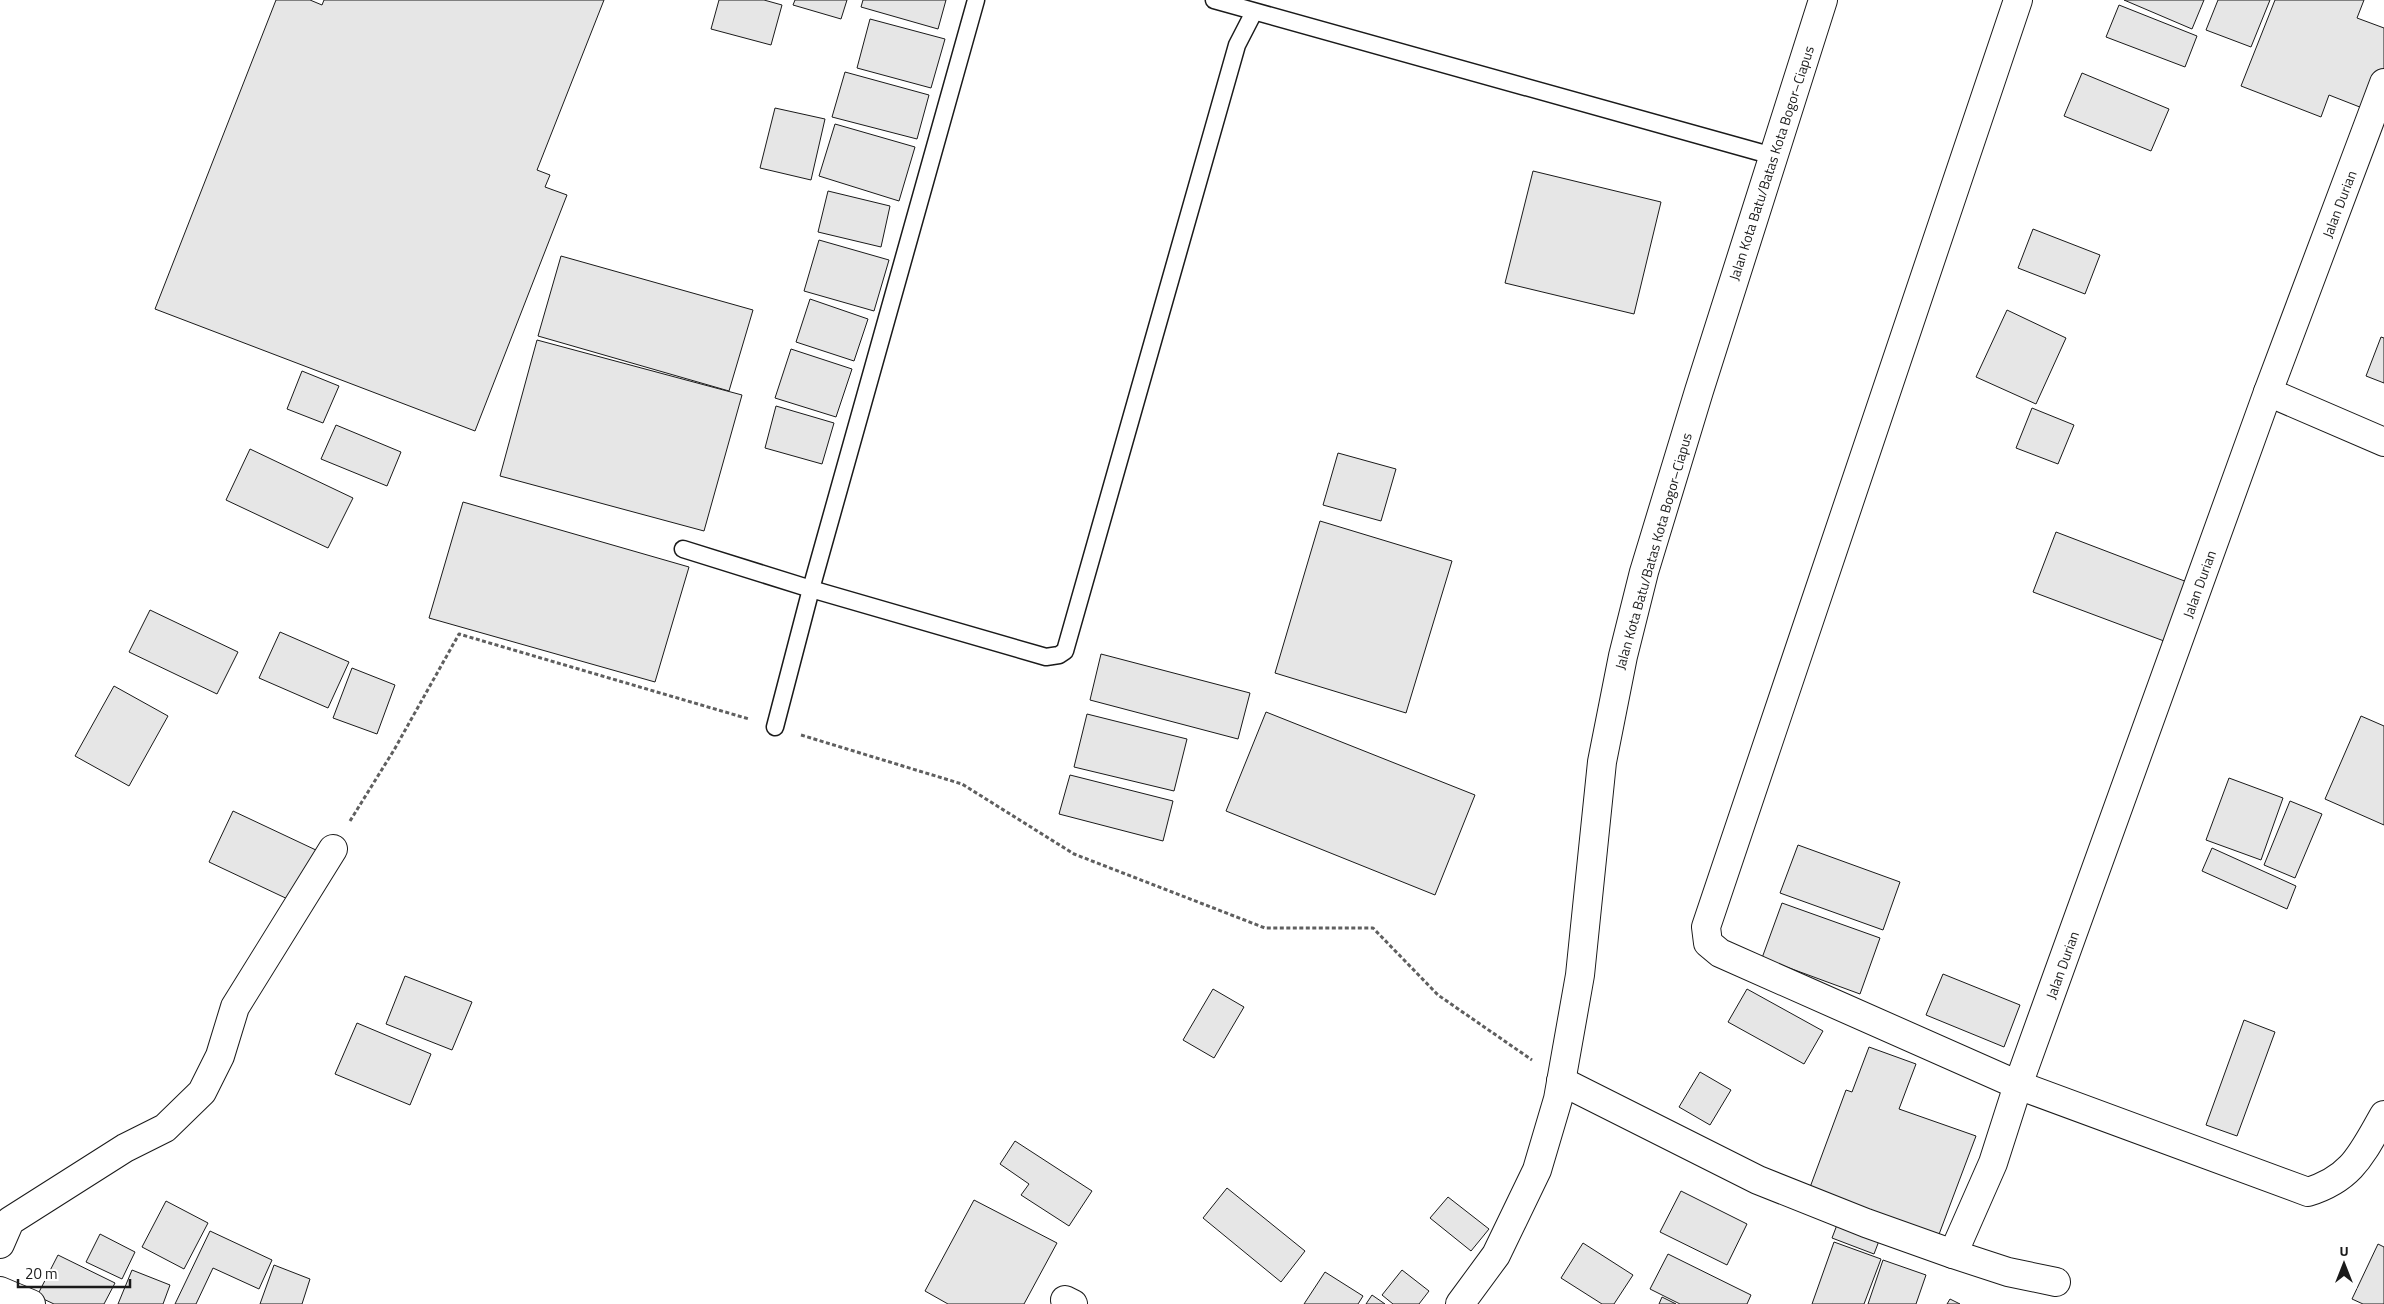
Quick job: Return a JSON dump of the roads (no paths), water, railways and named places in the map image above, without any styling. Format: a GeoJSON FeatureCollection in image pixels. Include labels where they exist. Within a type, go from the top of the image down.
{"type":"FeatureCollection","features":[{"type":"Feature","properties":{"kind":"street","name":"Jalan Kota Batu/Batas Kota Bogor–Ciapus"},"geometry":{"type":"LineString","coordinates":[[1460,1304],[1496,1255],[1537,1170],[1558,1099],[1580,975],[1602,762],[1613,698],[1644,572],[1823,0]]}},
{"type":"Feature","properties":{"kind":"street"},"geometry":{"type":"LineString","coordinates":[[2018,0],[1706,927],[1708,943],[1720,953],[2018,1086],[2308,1192],[2329,1186],[2349,1170],[2384,1115]]}},
{"type":"Feature","properties":{"kind":"street","name":"Jalan Durian"},"geometry":{"type":"LineString","coordinates":[[1953,1254],[1993,1163],[2018,1086],[2268,392],[2384,84]]}},
{"type":"Feature","properties":{"kind":"street"},"geometry":{"type":"LineString","coordinates":[[2268,392],[2384,442]]}},
{"type":"Feature","properties":{"kind":"street"},"geometry":{"type":"LineString","coordinates":[[0,1244],[10,1221],[125,1148],[164,1128],[202,1092],[220,1056],[235,1007],[333,849]]}},
{"type":"Feature","properties":{"kind":"street"},"geometry":{"type":"LineString","coordinates":[[1561,1080],[1758,1180],[1866,1223],[1953,1254],[2008,1272],[2056,1282]]}},
{"type":"Feature","properties":{"kind":"street"},"geometry":{"type":"LineString","coordinates":[[0,1291],[31,1304]]}},
{"type":"Feature","properties":{"kind":"lane"},"geometry":{"type":"LineString","coordinates":[[775,727],[811,589],[976,0]]}},
{"type":"Feature","properties":{"kind":"lane"},"geometry":{"type":"LineString","coordinates":[[1214,0],[1773,156]]}},
{"type":"Feature","properties":{"kind":"lane"},"geometry":{"type":"LineString","coordinates":[[683,549],[811,589],[1046,657],[1059,655],[1065,651],[1237,46],[1254,12]]}}]}
